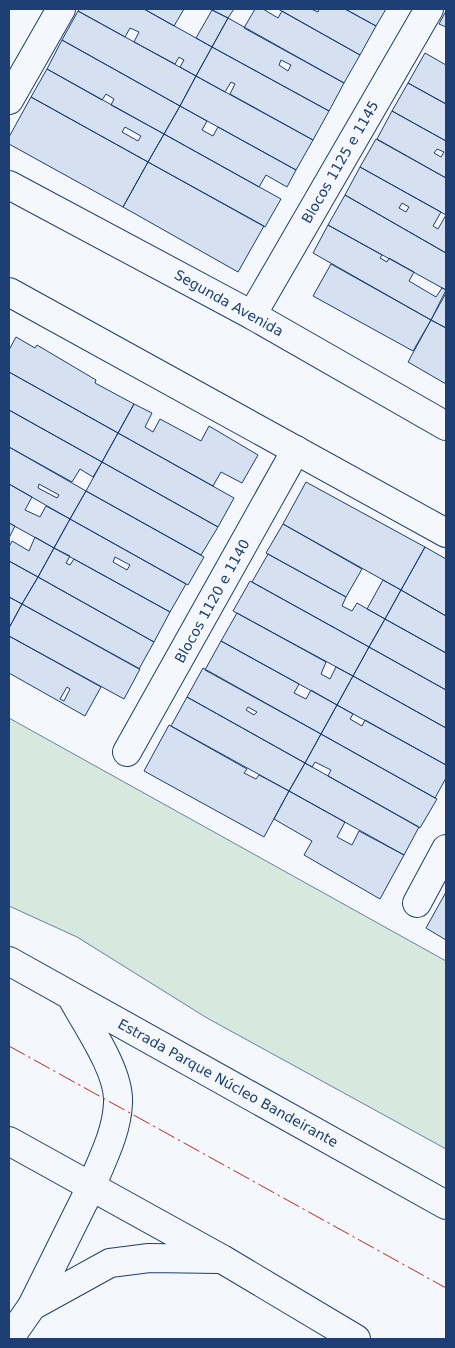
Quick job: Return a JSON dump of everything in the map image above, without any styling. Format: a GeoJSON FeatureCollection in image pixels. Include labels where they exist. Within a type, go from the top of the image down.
{"type":"FeatureCollection","features":[{"type":"Feature","properties":{"kind":"main road"},"geometry":{"type":"LineString","coordinates":[[9,100],[61,9]]}},
{"type":"Feature","properties":{"kind":"main road","name":"Blocos 1125 e 1145"},"geometry":{"type":"LineString","coordinates":[[252,315],[429,9]]}},
{"type":"Feature","properties":{"kind":"main road","name":"Segunda Avenida"},"geometry":{"type":"LineString","coordinates":[[9,185],[252,315],[446,426]]}},
{"type":"Feature","properties":{"kind":"main road"},"geometry":{"type":"LineString","coordinates":[[10,295],[446,533]]}},
{"type":"Feature","properties":{"kind":"main road","name":"Blocos 1120 e 1140"},"geometry":{"type":"LineString","coordinates":[[127,752],[296,450]]}},
{"type":"Feature","properties":{"kind":"main road"},"geometry":{"type":"LineString","coordinates":[[417,903],[446,849]]}},
{"type":"Feature","properties":{"kind":"main road","name":"Estrada Parque Núcleo Bandeirante"},"geometry":{"type":"LineString","coordinates":[[9,961],[446,1205]]}},
{"type":"Feature","properties":{"kind":"main road"},"geometry":{"type":"LineString","coordinates":[[9,1339],[32,1306],[92,1187],[114,1130],[119,1102],[112,1072],[71,996]]}},
{"type":"Feature","properties":{"kind":"main road"},"geometry":{"type":"LineString","coordinates":[[9,1140],[222,1259],[356,1339]]}},
{"type":"Feature","properties":{"kind":"main road"},"geometry":{"type":"LineString","coordinates":[[32,1306],[110,1263],[149,1258],[222,1259]]}},
{"type":"Feature","properties":{"kind":"shaded area"},"geometry":{"type":"Polygon","coordinates":[[[9,718],[446,961],[446,1149],[207,1018],[77,937],[9,906],[9,718]]]}},
{"type":"Feature","properties":{"kind":"building"},"geometry":{"type":"Polygon","coordinates":[[[80,9],[144,9],[212,47],[196,76],[180,67],[184,60],[179,57],[175,64],[134,42],[139,32],[130,28],[125,37],[78,11],[80,9]]]}},
{"type":"Feature","properties":{"kind":"building"},"geometry":{"type":"Polygon","coordinates":[[[144,9],[184,9],[174,26],[144,9]]]}},
{"type":"Feature","properties":{"kind":"building"},"geometry":{"type":"Polygon","coordinates":[[[210,9],[234,9],[228,18],[210,9]]]}},
{"type":"Feature","properties":{"kind":"building"},"geometry":{"type":"Polygon","coordinates":[[[255,9],[263,9],[278,18],[282,11],[360,55],[344,83],[244,28],[255,9]]]}},
{"type":"Feature","properties":{"kind":"building"},"geometry":{"type":"Polygon","coordinates":[[[278,9],[311,9],[318,12],[319,9],[345,9],[376,26],[360,55],[278,9]]]}},
{"type":"Feature","properties":{"kind":"building"},"geometry":{"type":"Polygon","coordinates":[[[345,9],[386,9],[376,26],[345,9]]]}},
{"type":"Feature","properties":{"kind":"building"},"geometry":{"type":"Polygon","coordinates":[[[212,10],[228,18],[212,47],[196,38],[212,10]]]}},
{"type":"Feature","properties":{"kind":"building"},"geometry":{"type":"Polygon","coordinates":[[[78,11],[196,76],[180,106],[62,40],[78,11]]]}},
{"type":"Feature","properties":{"kind":"building"},"geometry":{"type":"Polygon","coordinates":[[[446,11],[446,27],[439,24],[446,11]]]}},
{"type":"Feature","properties":{"kind":"building"},"geometry":{"type":"Polygon","coordinates":[[[228,18],[344,83],[329,111],[212,47],[228,18]],[[281,60],[279,65],[288,71],[291,65],[281,60]]]}},
{"type":"Feature","properties":{"kind":"building"},"geometry":{"type":"Polygon","coordinates":[[[62,40],[180,106],[164,134],[111,105],[114,99],[106,94],[102,100],[47,69],[62,40]]]}},
{"type":"Feature","properties":{"kind":"building"},"geometry":{"type":"Polygon","coordinates":[[[212,47],[329,111],[313,140],[230,94],[235,84],[231,82],[225,92],[196,76],[212,47]]]}},
{"type":"Feature","properties":{"kind":"building"},"geometry":{"type":"Polygon","coordinates":[[[425,53],[446,65],[446,104],[408,83],[425,53]]]}},
{"type":"Feature","properties":{"kind":"building"},"geometry":{"type":"Polygon","coordinates":[[[47,69],[164,134],[148,162],[31,97],[47,69]],[[125,127],[122,132],[138,141],[141,136],[125,127]]]}},
{"type":"Feature","properties":{"kind":"building"},"geometry":{"type":"Polygon","coordinates":[[[196,76],[313,140],[296,170],[180,106],[196,76]]]}},
{"type":"Feature","properties":{"kind":"building"},"geometry":{"type":"Polygon","coordinates":[[[408,83],[446,104],[446,141],[392,111],[408,83]]]}},
{"type":"Feature","properties":{"kind":"building"},"geometry":{"type":"Polygon","coordinates":[[[31,97],[148,162],[123,207],[9,144],[9,137],[31,97]]]}},
{"type":"Feature","properties":{"kind":"building"},"geometry":{"type":"Polygon","coordinates":[[[180,106],[207,121],[202,130],[213,136],[218,127],[296,170],[287,187],[266,175],[259,187],[164,134],[180,106]]]}},
{"type":"Feature","properties":{"kind":"building"},"geometry":{"type":"Polygon","coordinates":[[[392,111],[446,141],[446,178],[377,139],[392,111]],[[437,149],[434,153],[441,157],[444,152],[437,149]]]}},
{"type":"Feature","properties":{"kind":"building"},"geometry":{"type":"Polygon","coordinates":[[[164,134],[281,199],[265,227],[148,162],[164,134]]]}},
{"type":"Feature","properties":{"kind":"building"},"geometry":{"type":"Polygon","coordinates":[[[376,139],[446,178],[446,215],[360,167],[376,139]]]}},
{"type":"Feature","properties":{"kind":"building"},"geometry":{"type":"Polygon","coordinates":[[[148,162],[264,226],[238,272],[123,207],[148,162]]]}},
{"type":"Feature","properties":{"kind":"building"},"geometry":{"type":"Polygon","coordinates":[[[360,167],[441,212],[433,226],[438,229],[446,215],[446,253],[345,195],[360,167]],[[402,203],[399,208],[406,212],[409,207],[402,203]]]}},
{"type":"Feature","properties":{"kind":"building"},"geometry":{"type":"Polygon","coordinates":[[[345,195],[446,253],[446,290],[328,225],[345,195]]]}},
{"type":"Feature","properties":{"kind":"building"},"geometry":{"type":"Polygon","coordinates":[[[328,225],[382,255],[380,258],[387,262],[389,258],[414,272],[409,281],[436,297],[442,288],[446,290],[431,320],[313,253],[328,225]]]}},
{"type":"Feature","properties":{"kind":"building"},"geometry":{"type":"Polygon","coordinates":[[[331,264],[431,320],[413,351],[313,296],[331,264]]]}},
{"type":"Feature","properties":{"kind":"building"},"geometry":{"type":"Polygon","coordinates":[[[446,293],[446,328],[431,320],[446,293]]]}},
{"type":"Feature","properties":{"kind":"building"},"geometry":{"type":"Polygon","coordinates":[[[431,320],[446,328],[446,384],[408,362],[431,320]]]}},
{"type":"Feature","properties":{"kind":"building"},"geometry":{"type":"Polygon","coordinates":[[[16,337],[35,348],[37,345],[96,380],[95,383],[134,404],[118,433],[9,372],[9,350],[16,337]]]}},
{"type":"Feature","properties":{"kind":"building"},"geometry":{"type":"Polygon","coordinates":[[[9,372],[118,433],[102,462],[9,410],[9,372]]]}},
{"type":"Feature","properties":{"kind":"building"},"geometry":{"type":"Polygon","coordinates":[[[134,404],[152,413],[145,427],[153,432],[160,419],[201,441],[209,426],[258,455],[242,483],[221,472],[213,486],[118,433],[134,404]]]}},
{"type":"Feature","properties":{"kind":"building"},"geometry":{"type":"Polygon","coordinates":[[[9,410],[102,462],[93,477],[80,469],[72,482],[9,447],[9,410]]]}},
{"type":"Feature","properties":{"kind":"building"},"geometry":{"type":"Polygon","coordinates":[[[118,433],[234,498],[218,527],[102,462],[118,433]]]}},
{"type":"Feature","properties":{"kind":"building"},"geometry":{"type":"Polygon","coordinates":[[[9,447],[86,491],[70,519],[9,484],[9,447]],[[39,484],[38,488],[57,498],[59,495],[39,484]]]}},
{"type":"Feature","properties":{"kind":"building"},"geometry":{"type":"Polygon","coordinates":[[[102,462],[218,527],[201,555],[86,491],[102,462]]]}},
{"type":"Feature","properties":{"kind":"building"},"geometry":{"type":"Polygon","coordinates":[[[306,482],[425,547],[401,590],[283,524],[306,482]]]}},
{"type":"Feature","properties":{"kind":"building"},"geometry":{"type":"Polygon","coordinates":[[[9,484],[32,497],[25,510],[40,517],[46,506],[70,519],[54,548],[9,523],[9,484]]]}},
{"type":"Feature","properties":{"kind":"building"},"geometry":{"type":"Polygon","coordinates":[[[86,491],[204,557],[188,585],[70,519],[86,491]]]}},
{"type":"Feature","properties":{"kind":"building"},"geometry":{"type":"Polygon","coordinates":[[[70,519],[186,584],[170,612],[54,548],[70,519]],[[115,557],[113,562],[127,570],[130,565],[115,557]]]}},
{"type":"Feature","properties":{"kind":"building"},"geometry":{"type":"Polygon","coordinates":[[[9,523],[15,526],[9,538],[9,523]]]}},
{"type":"Feature","properties":{"kind":"building"},"geometry":{"type":"Polygon","coordinates":[[[283,524],[362,569],[346,597],[266,553],[283,524]]]}},
{"type":"Feature","properties":{"kind":"building"},"geometry":{"type":"Polygon","coordinates":[[[35,537],[54,548],[38,577],[9,561],[9,547],[12,541],[29,551],[35,537]]]}},
{"type":"Feature","properties":{"kind":"building"},"geometry":{"type":"Polygon","coordinates":[[[425,547],[446,559],[446,616],[401,590],[425,547]]]}},
{"type":"Feature","properties":{"kind":"building"},"geometry":{"type":"Polygon","coordinates":[[[54,548],[70,556],[66,563],[70,565],[74,559],[170,612],[154,642],[38,577],[54,548]]]}},
{"type":"Feature","properties":{"kind":"building"},"geometry":{"type":"Polygon","coordinates":[[[268,554],[346,597],[342,606],[352,611],[357,603],[385,619],[369,647],[252,582],[268,554]]]}},
{"type":"Feature","properties":{"kind":"building"},"geometry":{"type":"Polygon","coordinates":[[[9,561],[38,577],[22,604],[9,597],[9,561]]]}},
{"type":"Feature","properties":{"kind":"building"},"geometry":{"type":"Polygon","coordinates":[[[38,577],[154,642],[139,669],[22,604],[38,577]]]}},
{"type":"Feature","properties":{"kind":"building"},"geometry":{"type":"Polygon","coordinates":[[[383,580],[401,590],[385,619],[367,609],[383,580]]]}},
{"type":"Feature","properties":{"kind":"building"},"geometry":{"type":"Polygon","coordinates":[[[250,581],[369,647],[353,676],[233,611],[250,581]]]}},
{"type":"Feature","properties":{"kind":"building"},"geometry":{"type":"Polygon","coordinates":[[[401,590],[446,616],[446,653],[385,619],[401,590]]]}},
{"type":"Feature","properties":{"kind":"building"},"geometry":{"type":"Polygon","coordinates":[[[9,597],[22,604],[9,628],[9,597]]]}},
{"type":"Feature","properties":{"kind":"building"},"geometry":{"type":"Polygon","coordinates":[[[22,604],[140,669],[124,699],[9,636],[9,628],[22,604]]]}},
{"type":"Feature","properties":{"kind":"building"},"geometry":{"type":"Polygon","coordinates":[[[237,613],[326,662],[321,674],[330,679],[336,667],[353,676],[337,705],[221,641],[237,613]]]}},
{"type":"Feature","properties":{"kind":"building"},"geometry":{"type":"Polygon","coordinates":[[[385,619],[446,653],[446,690],[369,647],[385,619]]]}},
{"type":"Feature","properties":{"kind":"building"},"geometry":{"type":"Polygon","coordinates":[[[9,636],[101,687],[85,716],[9,673],[9,636]],[[67,687],[60,699],[64,701],[70,689],[67,687]]]}},
{"type":"Feature","properties":{"kind":"building"},"geometry":{"type":"Polygon","coordinates":[[[221,641],[299,684],[294,693],[306,699],[311,690],[337,705],[321,734],[205,670],[221,641]]]}},
{"type":"Feature","properties":{"kind":"building"},"geometry":{"type":"Polygon","coordinates":[[[369,647],[446,690],[446,728],[353,676],[369,647]]]}},
{"type":"Feature","properties":{"kind":"building"},"geometry":{"type":"Polygon","coordinates":[[[203,668],[321,734],[305,763],[187,697],[203,668]],[[248,707],[246,710],[254,715],[257,712],[248,707]]]}},
{"type":"Feature","properties":{"kind":"building"},"geometry":{"type":"Polygon","coordinates":[[[353,676],[446,728],[446,765],[337,705],[353,676]]]}},
{"type":"Feature","properties":{"kind":"building"},"geometry":{"type":"Polygon","coordinates":[[[187,697],[305,763],[289,791],[171,726],[187,697]]]}},
{"type":"Feature","properties":{"kind":"building"},"geometry":{"type":"Polygon","coordinates":[[[337,705],[353,714],[350,719],[362,726],[365,720],[446,765],[446,778],[435,798],[321,734],[337,705]]]}},
{"type":"Feature","properties":{"kind":"building"},"geometry":{"type":"Polygon","coordinates":[[[169,725],[247,769],[244,773],[256,779],[259,775],[289,791],[264,837],[144,771],[169,725]]]}},
{"type":"Feature","properties":{"kind":"building"},"geometry":{"type":"Polygon","coordinates":[[[321,734],[437,799],[420,828],[328,776],[331,770],[315,762],[312,767],[305,763],[321,734]]]}},
{"type":"Feature","properties":{"kind":"building"},"geometry":{"type":"Polygon","coordinates":[[[305,763],[419,827],[404,855],[289,791],[305,763]]]}},
{"type":"Feature","properties":{"kind":"building"},"geometry":{"type":"Polygon","coordinates":[[[289,791],[345,822],[337,837],[352,845],[359,831],[404,855],[380,899],[304,855],[312,841],[274,819],[289,791]]]}},
{"type":"Feature","properties":{"kind":"building"},"geometry":{"type":"Polygon","coordinates":[[[446,892],[446,940],[426,928],[446,892]]]}},
{"type":"Feature","properties":{"kind":"power"},"geometry":{"type":"LineString","coordinates":[[9,1046],[446,1288]]}}]}
